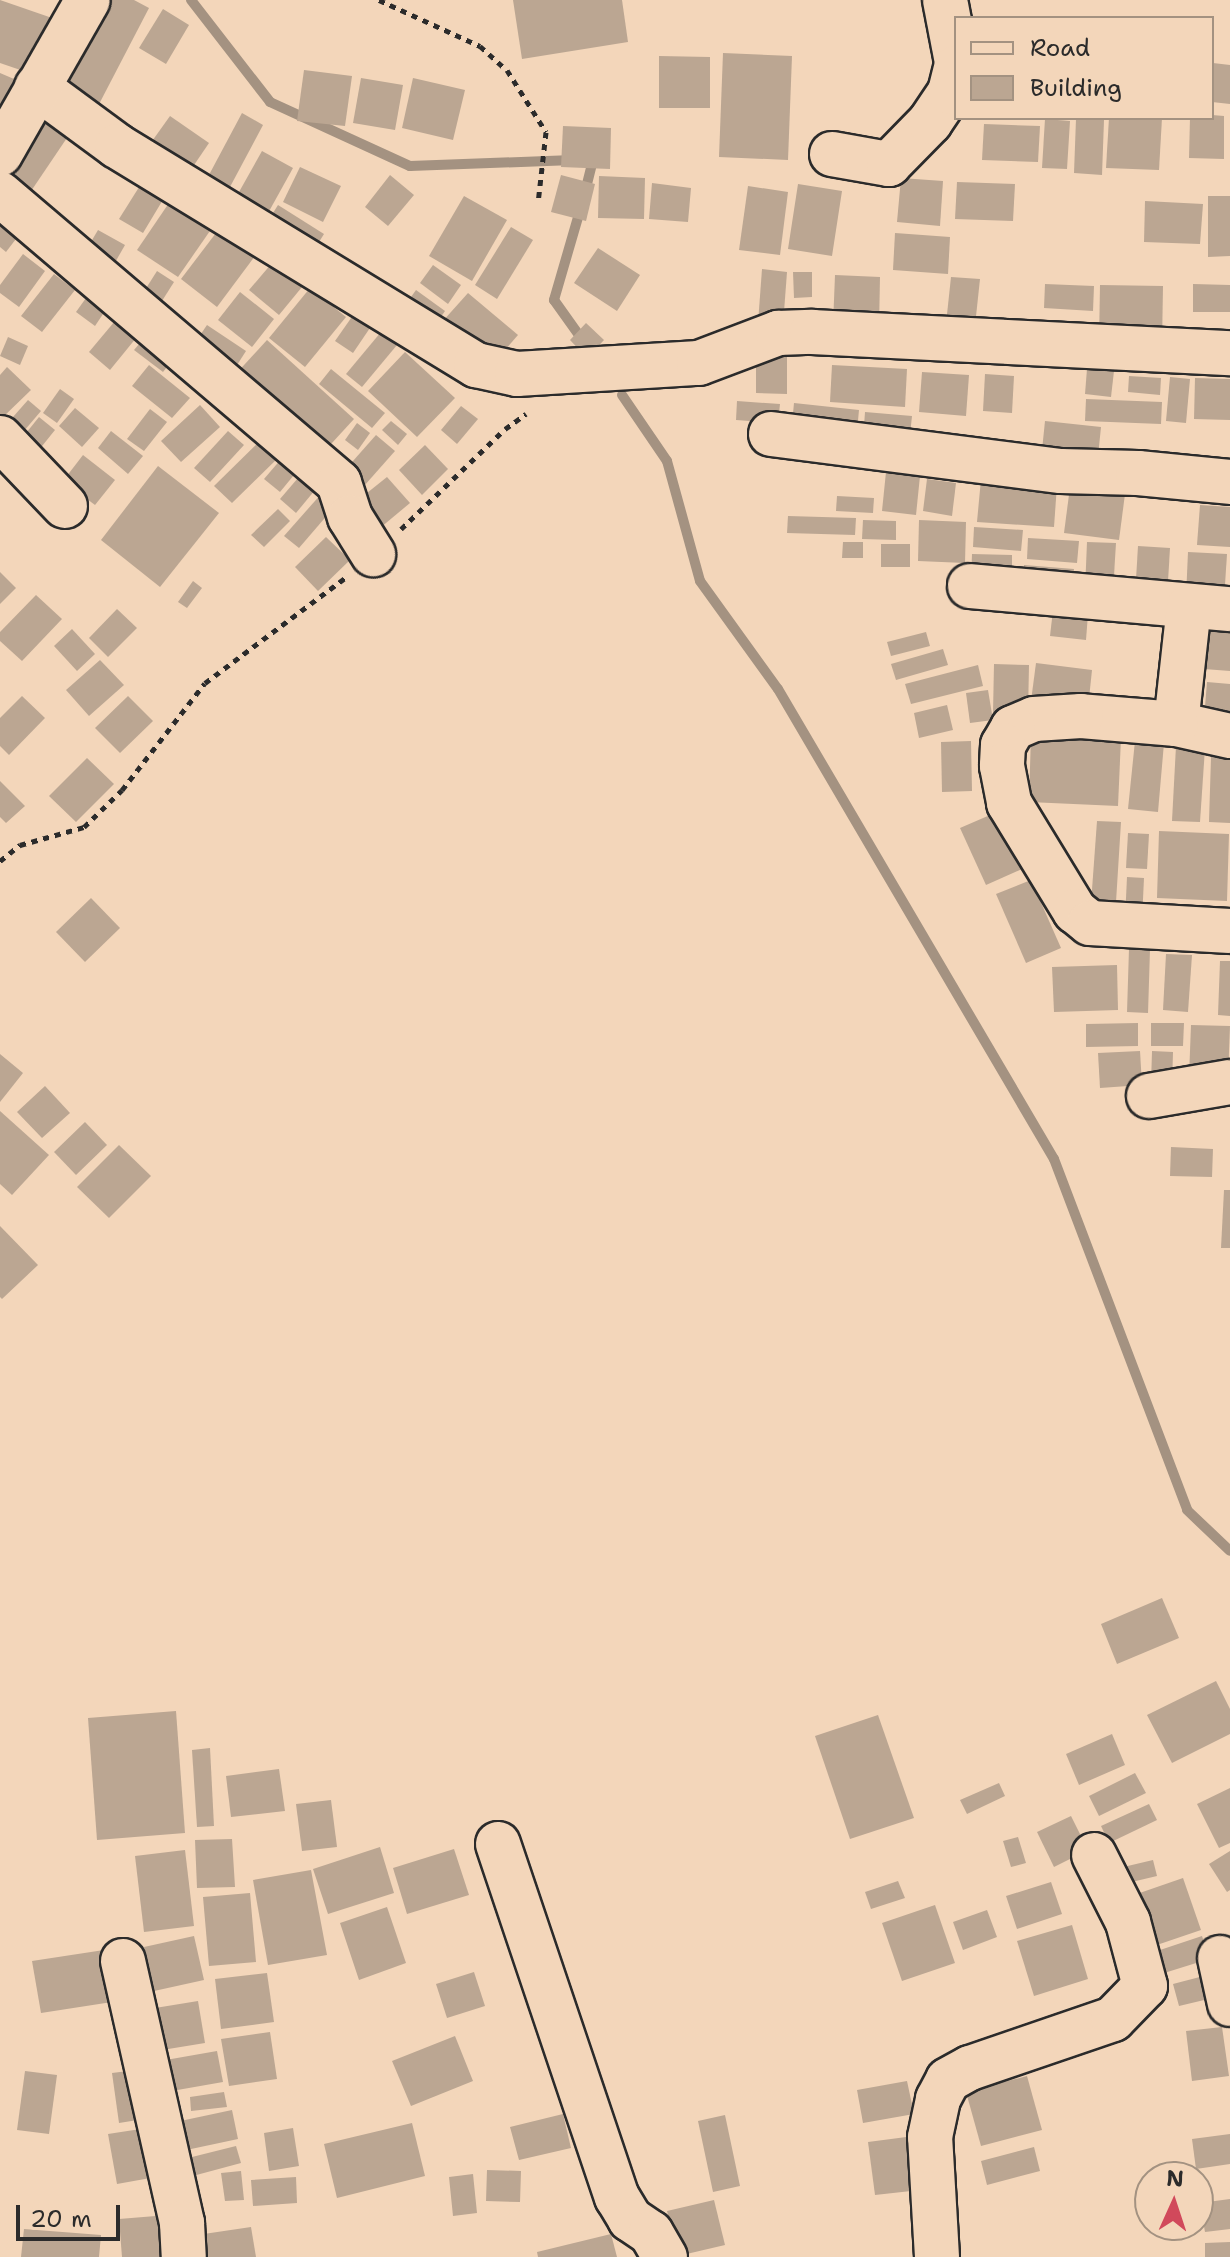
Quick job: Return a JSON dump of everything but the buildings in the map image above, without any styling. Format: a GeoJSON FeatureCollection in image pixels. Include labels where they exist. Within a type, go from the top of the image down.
{"type":"FeatureCollection","features":[{"type":"Feature","properties":{"kind":"street"},"geometry":{"type":"LineString","coordinates":[[0,154],[88,0]]}},
{"type":"Feature","properties":{"kind":"street"},"geometry":{"type":"LineString","coordinates":[[945,0],[954,47]]}},
{"type":"Feature","properties":{"kind":"street"},"geometry":{"type":"LineString","coordinates":[[832,154],[889,164],[930,122],[950,92],[954,76]]}},
{"type":"Feature","properties":{"kind":"street"},"geometry":{"type":"LineString","coordinates":[[37,87],[117,146],[476,365],[517,374],[699,363],[778,333],[812,332],[1230,353]]}},
{"type":"Feature","properties":{"kind":"street"},"geometry":{"type":"LineString","coordinates":[[0,194],[339,483],[350,517],[373,554]]}},
{"type":"Feature","properties":{"kind":"street"},"geometry":{"type":"LineString","coordinates":[[771,434],[1061,471],[1230,482]]}},
{"type":"Feature","properties":{"kind":"street"},"geometry":{"type":"LineString","coordinates":[[0,438],[65,506]]}},
{"type":"Feature","properties":{"kind":"street"},"geometry":{"type":"LineString","coordinates":[[970,586],[1210,608],[1176,724]]}},
{"type":"Feature","properties":{"kind":"street"},"geometry":{"type":"LineString","coordinates":[[1230,736],[1176,724],[1081,716],[1034,719],[1013,728],[1003,745],[1002,766],[1009,803],[1075,911],[1090,923],[1230,931]]}},
{"type":"Feature","properties":{"kind":"street"},"geometry":{"type":"LineString","coordinates":[[1149,1096],[1230,1082]]}},
{"type":"Feature","properties":{"kind":"street"},"geometry":{"type":"LineString","coordinates":[[498,1844],[617,2197],[630,2219],[651,2233],[665,2257]]}},
{"type":"Feature","properties":{"kind":"street"},"geometry":{"type":"LineString","coordinates":[[937,2257],[930,2137],[938,2099],[948,2080],[970,2068],[1113,2019],[1145,1986],[1128,1922],[1094,1855]]}},
{"type":"Feature","properties":{"kind":"street"},"geometry":{"type":"LineString","coordinates":[[1220,1958],[1230,2004]]}},
{"type":"Feature","properties":{"kind":"street"},"geometry":{"type":"LineString","coordinates":[[123,1961],[182,2223],[184,2257]]}},
{"type":"Feature","properties":{"kind":"path"},"geometry":{"type":"LineString","coordinates":[[379,0],[480,46],[507,70],[529,100],[546,132],[538,203]]}},
{"type":"Feature","properties":{"kind":"path"},"geometry":{"type":"LineString","coordinates":[[0,861],[20,845],[84,827],[122,790],[205,683],[373,554],[505,429],[529,412]]}},
{"type":"Feature","properties":{"kind":"waterway"},"geometry":{"type":"LineString","coordinates":[[191,0],[270,102],[410,166],[573,160]]}},
{"type":"Feature","properties":{"kind":"waterway"},"geometry":{"type":"LineString","coordinates":[[585,192],[593,159]]}},
{"type":"Feature","properties":{"kind":"waterway"},"geometry":{"type":"LineString","coordinates":[[581,207],[554,300],[584,342]]}},
{"type":"Feature","properties":{"kind":"waterway"},"geometry":{"type":"LineString","coordinates":[[622,395],[667,461],[700,581],[778,689],[1054,1159],[1187,1510],[1230,1551]]}}]}
